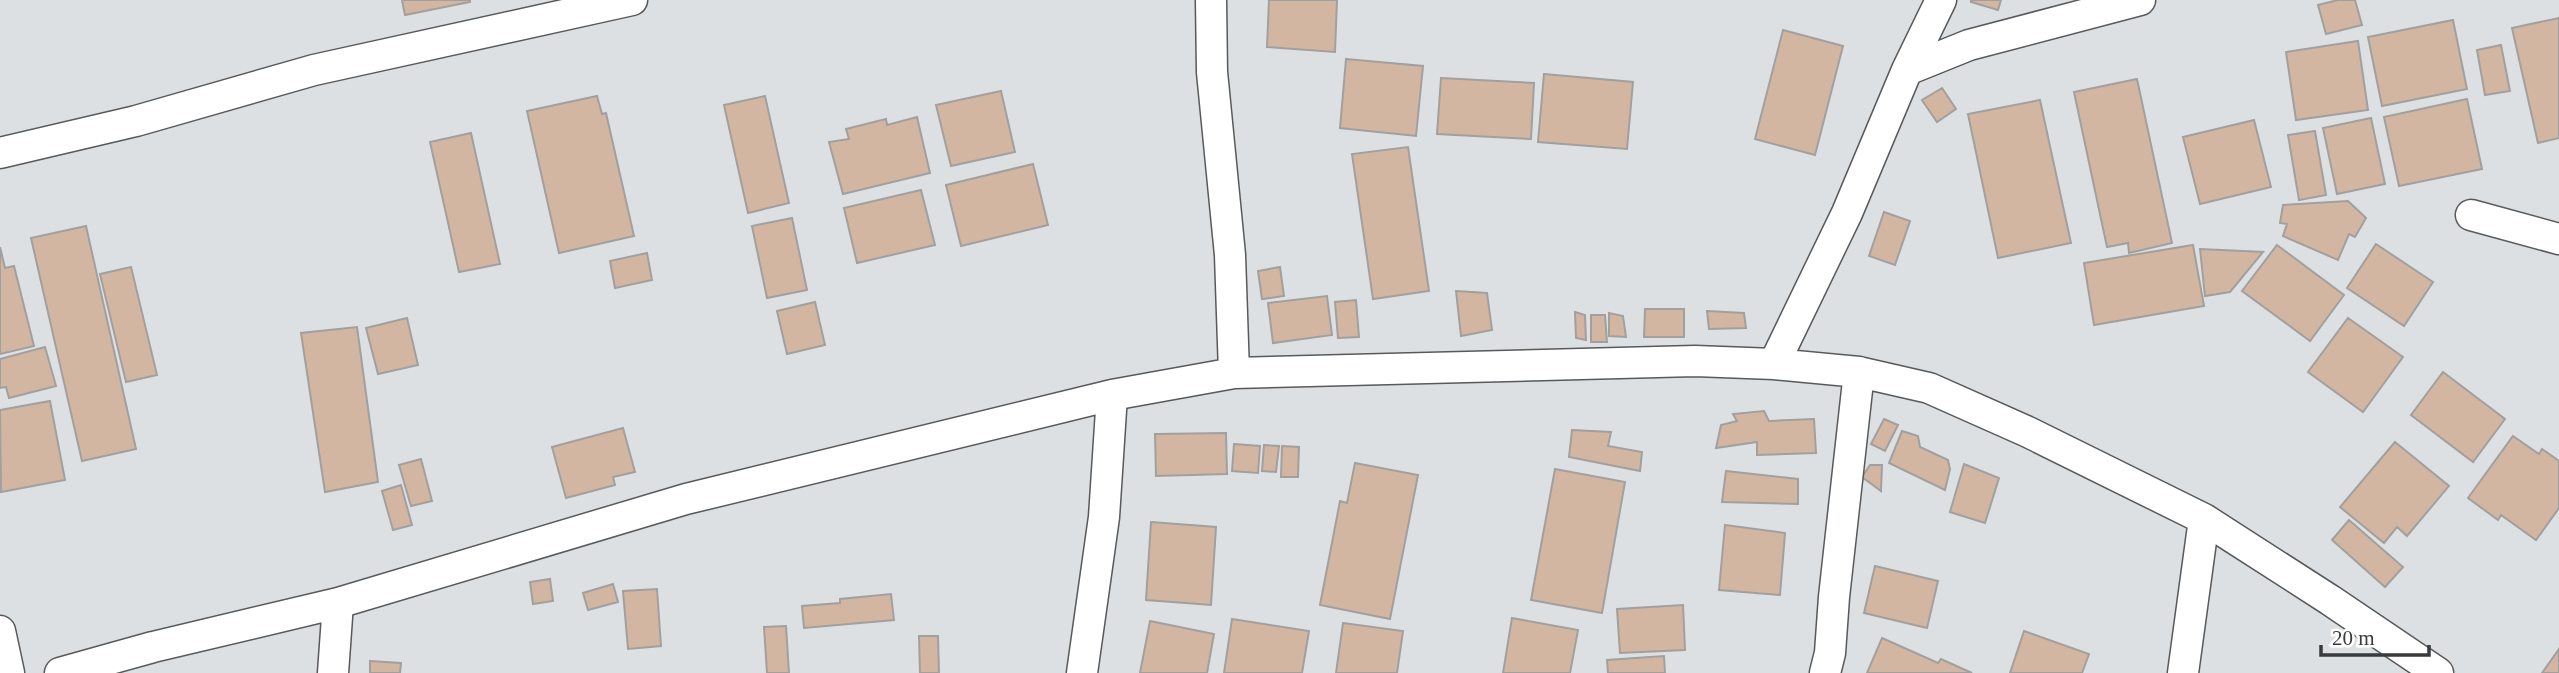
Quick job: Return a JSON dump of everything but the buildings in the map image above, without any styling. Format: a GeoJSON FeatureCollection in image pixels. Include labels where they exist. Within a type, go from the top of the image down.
{"type":"FeatureCollection","features":[{"type":"Feature","properties":{"kind":"street"},"geometry":{"type":"LineString","coordinates":[[0,153],[136,121],[314,70],[632,0]]}},
{"type":"Feature","properties":{"kind":"street"},"geometry":{"type":"LineString","coordinates":[[1211,0],[1212,72],[1230,255],[1234,373]]}},
{"type":"Feature","properties":{"kind":"street"},"geometry":{"type":"LineString","coordinates":[[1774,364],[1847,213],[1906,70],[1941,0]]}},
{"type":"Feature","properties":{"kind":"street"},"geometry":{"type":"LineString","coordinates":[[1906,70],[1969,45],[2140,0]]}},
{"type":"Feature","properties":{"kind":"street"},"geometry":{"type":"LineString","coordinates":[[2471,215],[2559,239]]}},
{"type":"Feature","properties":{"kind":"street"},"geometry":{"type":"LineString","coordinates":[[60,673],[153,647],[338,603],[687,499],[1112,395],[1234,373],[1695,361],[1774,364],[1859,372],[1929,388],[2028,432],[2204,519],[2438,673]]}},
{"type":"Feature","properties":{"kind":"street"},"geometry":{"type":"LineString","coordinates":[[1825,673],[1830,653],[1859,372]]}},
{"type":"Feature","properties":{"kind":"street"},"geometry":{"type":"LineString","coordinates":[[1082,673],[1104,517],[1112,395]]}},
{"type":"Feature","properties":{"kind":"street"},"geometry":{"type":"LineString","coordinates":[[2183,673],[2204,519]]}},
{"type":"Feature","properties":{"kind":"street"},"geometry":{"type":"LineString","coordinates":[[333,673],[338,603]]}},
{"type":"Feature","properties":{"kind":"street"},"geometry":{"type":"LineString","coordinates":[[0,631],[9,673]]}}]}
